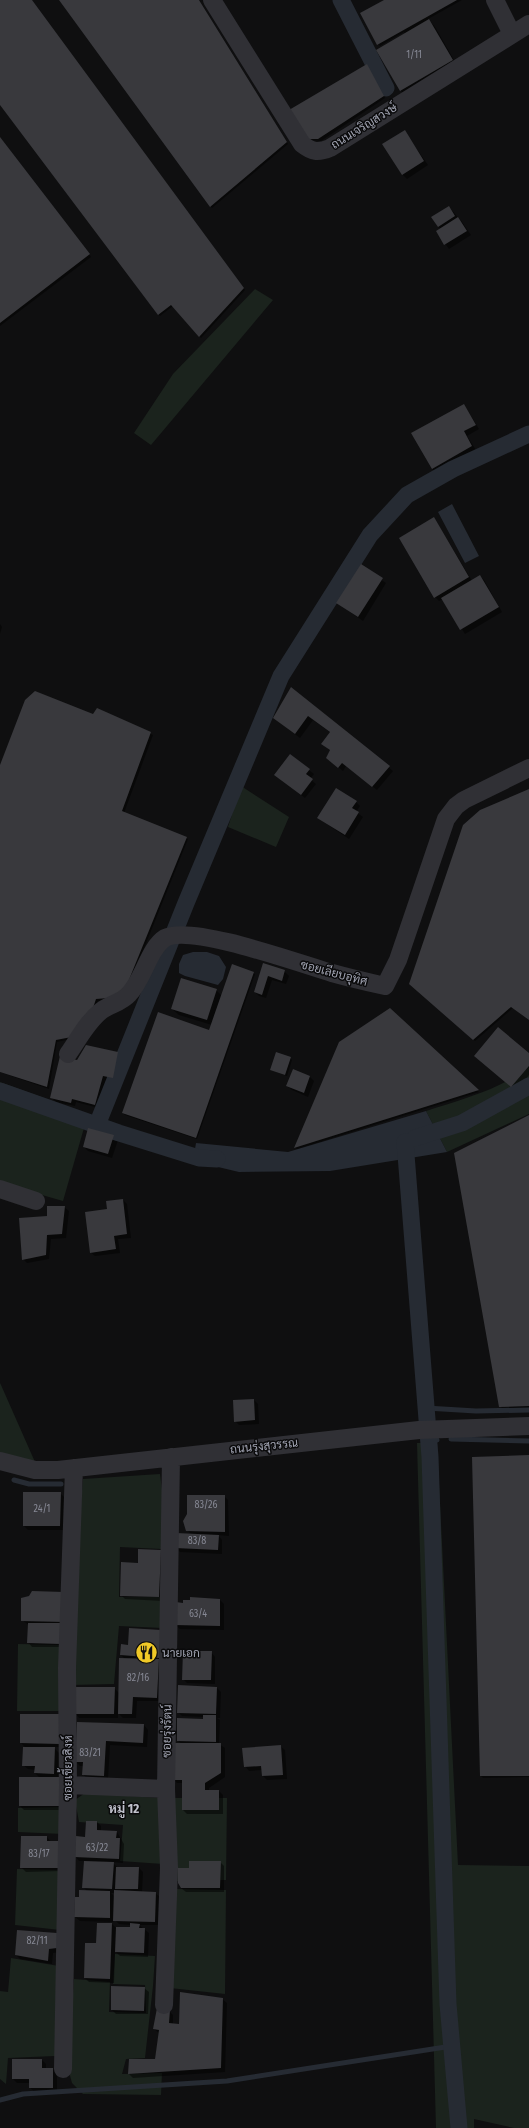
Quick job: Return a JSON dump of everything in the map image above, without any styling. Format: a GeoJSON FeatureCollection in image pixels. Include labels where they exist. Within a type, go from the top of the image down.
{"type":"FeatureCollection","features":[{"type":"Feature","properties":{"kind":"street","name":"ถนนเจริญสวงษ์"},"geometry":{"type":"LineString","coordinates":[[212,0],[299,139],[310,151],[321,151],[330,148],[529,24]]}},
{"type":"Feature","properties":{"kind":"street"},"geometry":{"type":"LineString","coordinates":[[495,0],[512,34]]}},
{"type":"Feature","properties":{"kind":"street","name":"ซอยเลียบอุทิศ"},"geometry":{"type":"LineString","coordinates":[[68,1054],[90,1022],[100,1011],[110,1005],[119,1003],[129,995],[138,984],[156,947],[165,938],[183,934],[201,936],[245,947],[385,986],[400,953],[446,819],[456,806],[464,800],[529,768]]}},
{"type":"Feature","properties":{"kind":"street"},"geometry":{"type":"LineString","coordinates":[[0,1189],[36,1201]]}},
{"type":"Feature","properties":{"kind":"street","name":"ถนนรุ่งสุวรรณ"},"geometry":{"type":"LineString","coordinates":[[0,1461],[35,1470],[74,1468],[419,1430],[529,1426]]}},
{"type":"Feature","properties":{"kind":"street","name":"ซอยรุ่งรัตน์"},"geometry":{"type":"LineString","coordinates":[[164,2005],[169,1868],[166,1789],[171,1457]]}},
{"type":"Feature","properties":{"kind":"street","name":"ซอยเขี้ยวสิงห์"},"geometry":{"type":"LineString","coordinates":[[63,2069],[68,1785],[67,1668],[74,1468]]}},
{"type":"Feature","properties":{"kind":"street"},"geometry":{"type":"LineString","coordinates":[[68,1785],[166,1789]]}},
{"type":"Feature","properties":{"kind":"shaded area"},"geometry":{"type":"Polygon","coordinates":[[[255,289],[273,300],[151,445],[134,433],[173,374],[255,289]]]}},
{"type":"Feature","properties":{"kind":"shaded area"},"geometry":{"type":"Polygon","coordinates":[[[452,504],[479,556],[465,563],[438,512],[452,504]]]}},
{"type":"Feature","properties":{"kind":"shaded area"},"geometry":{"type":"Polygon","coordinates":[[[241,786],[289,817],[276,847],[228,827],[241,786]]]}},
{"type":"Feature","properties":{"kind":"shaded area"},"geometry":{"type":"Polygon","coordinates":[[[193,952],[207,952],[219,956],[226,967],[223,979],[218,985],[179,973],[179,964],[183,955],[193,952]]]}},
{"type":"Feature","properties":{"kind":"shaded area"},"geometry":{"type":"Polygon","coordinates":[[[529,1067],[529,1114],[447,1152],[426,1111],[493,1088],[529,1067]]]}},
{"type":"Feature","properties":{"kind":"shaded area"},"geometry":{"type":"Polygon","coordinates":[[[0,1082],[88,1114],[63,1201],[0,1183],[0,1082]]]}},
{"type":"Feature","properties":{"kind":"shaded area"},"geometry":{"type":"Polygon","coordinates":[[[426,1111],[447,1152],[330,1171],[239,1172],[193,1161],[196,1143],[288,1152],[426,1111]]]}},
{"type":"Feature","properties":{"kind":"shaded area"},"geometry":{"type":"Polygon","coordinates":[[[0,1383],[1,1385],[35,1462],[0,1454],[0,1383]]]}},
{"type":"Feature","properties":{"kind":"shaded area"},"geometry":{"type":"Polygon","coordinates":[[[417,1443],[437,1443],[458,1865],[529,1866],[529,2128],[514,2128],[474,2119],[474,2128],[436,2128],[417,1443]]]}},
{"type":"Feature","properties":{"kind":"shaded area"},"geometry":{"type":"Polygon","coordinates":[[[160,1474],[164,1505],[161,1549],[120,1547],[119,1597],[161,1597],[162,1628],[119,1626],[114,1684],[72,1685],[75,1573],[83,1479],[160,1474]]]}},
{"type":"Feature","properties":{"kind":"shaded area"},"geometry":{"type":"Polygon","coordinates":[[[18,1644],[65,1645],[64,1711],[17,1711],[18,1644]]]}},
{"type":"Feature","properties":{"kind":"shaded area"},"geometry":{"type":"Polygon","coordinates":[[[85,1793],[158,1798],[163,1864],[120,1861],[123,1825],[79,1822],[75,1800],[85,1793]]]}},
{"type":"Feature","properties":{"kind":"shaded area"},"geometry":{"type":"Polygon","coordinates":[[[173,1798],[227,1798],[226,1880],[173,1881],[173,1798]]]}},
{"type":"Feature","properties":{"kind":"shaded area"},"geometry":{"type":"Polygon","coordinates":[[[63,1807],[63,1834],[18,1832],[18,1808],[63,1807]]]}},
{"type":"Feature","properties":{"kind":"shaded area"},"geometry":{"type":"Polygon","coordinates":[[[17,1869],[62,1870],[60,1930],[15,1925],[17,1869]]]}},
{"type":"Feature","properties":{"kind":"shaded area"},"geometry":{"type":"Polygon","coordinates":[[[174,1889],[226,1890],[225,1994],[170,1988],[174,1889]]]}},
{"type":"Feature","properties":{"kind":"shaded area"},"geometry":{"type":"Polygon","coordinates":[[[115,1954],[155,1956],[145,2058],[126,2059],[122,2074],[162,2073],[161,2095],[83,2094],[72,2083],[68,2068],[74,1979],[110,1982],[109,2012],[146,2013],[145,1985],[113,1984],[115,1954]]]}},
{"type":"Feature","properties":{"kind":"shaded area"},"geometry":{"type":"Polygon","coordinates":[[[11,1958],[59,1966],[55,2056],[8,2058],[6,2084],[0,2079],[0,1991],[8,1992],[11,1958]]]}},
{"type":"Feature","properties":{"kind":"building"},"geometry":{"type":"Polygon","coordinates":[[[0,0],[32,0],[244,288],[199,337],[171,305],[158,315],[0,105],[0,0]]]}},
{"type":"Feature","properties":{"kind":"building"},"geometry":{"type":"Polygon","coordinates":[[[59,0],[199,0],[287,142],[210,207],[59,0]]]}},
{"type":"Feature","properties":{"kind":"building"},"geometry":{"type":"Polygon","coordinates":[[[384,0],[457,0],[377,45],[360,13],[384,0]]]}},
{"type":"Feature","properties":{"kind":"building"},"geometry":{"type":"Polygon","coordinates":[[[429,19],[453,60],[400,91],[376,50],[429,19]]]}},
{"type":"Feature","properties":{"kind":"building"},"geometry":{"type":"Polygon","coordinates":[[[367,64],[384,96],[318,139],[308,139],[289,110],[367,64]]]}},
{"type":"Feature","properties":{"kind":"building"},"geometry":{"type":"Polygon","coordinates":[[[405,130],[424,161],[402,175],[382,144],[405,130]]]}},
{"type":"Feature","properties":{"kind":"building"},"geometry":{"type":"Polygon","coordinates":[[[0,137],[90,254],[0,323],[0,137]]]}},
{"type":"Feature","properties":{"kind":"building"},"geometry":{"type":"Polygon","coordinates":[[[449,206],[455,216],[438,227],[431,217],[449,206]]]}},
{"type":"Feature","properties":{"kind":"building"},"geometry":{"type":"Polygon","coordinates":[[[458,217],[467,231],[444,245],[436,231],[458,217]]]}},
{"type":"Feature","properties":{"kind":"building"},"geometry":{"type":"Polygon","coordinates":[[[464,404],[476,425],[464,431],[472,446],[432,469],[411,433],[464,404]]]}},
{"type":"Feature","properties":{"kind":"building"},"geometry":{"type":"Polygon","coordinates":[[[434,517],[469,577],[434,598],[399,538],[434,517]]]}},
{"type":"Feature","properties":{"kind":"building"},"geometry":{"type":"Polygon","coordinates":[[[361,564],[383,578],[358,617],[336,603],[361,564]]]}},
{"type":"Feature","properties":{"kind":"building"},"geometry":{"type":"Polygon","coordinates":[[[480,575],[499,607],[460,630],[441,598],[480,575]]]}},
{"type":"Feature","properties":{"kind":"building"},"geometry":{"type":"Polygon","coordinates":[[[291,687],[390,766],[372,787],[342,763],[338,768],[326,758],[330,750],[321,744],[330,732],[308,716],[295,734],[273,718],[291,687]]]}},
{"type":"Feature","properties":{"kind":"building"},"geometry":{"type":"Polygon","coordinates":[[[35,691],[93,714],[97,708],[151,732],[122,811],[187,837],[122,997],[96,999],[90,1017],[77,1036],[56,1040],[47,1087],[0,1072],[0,765],[25,700],[35,691]]]}},
{"type":"Feature","properties":{"kind":"building"},"geometry":{"type":"Polygon","coordinates":[[[290,754],[310,769],[306,774],[313,779],[301,795],[274,775],[290,754]]]}},
{"type":"Feature","properties":{"kind":"building"},"geometry":{"type":"Polygon","coordinates":[[[336,788],[357,801],[352,808],[359,812],[345,835],[317,818],[336,788]]]}},
{"type":"Feature","properties":{"kind":"building"},"geometry":{"type":"Polygon","coordinates":[[[529,789],[529,1020],[511,1007],[473,1040],[409,984],[463,825],[480,810],[529,789]]]}},
{"type":"Feature","properties":{"kind":"building"},"geometry":{"type":"Polygon","coordinates":[[[263,963],[285,970],[282,981],[268,976],[262,995],[254,992],[263,963]]]}},
{"type":"Feature","properties":{"kind":"building"},"geometry":{"type":"Polygon","coordinates":[[[232,964],[254,972],[196,1138],[122,1113],[158,1012],[209,1030],[232,964]]]}},
{"type":"Feature","properties":{"kind":"building"},"geometry":{"type":"Polygon","coordinates":[[[181,978],[217,989],[207,1020],[171,1009],[181,978]]]}},
{"type":"Feature","properties":{"kind":"building"},"geometry":{"type":"Polygon","coordinates":[[[390,1008],[479,1090],[294,1148],[339,1042],[390,1008]]]}},
{"type":"Feature","properties":{"kind":"building"},"geometry":{"type":"Polygon","coordinates":[[[498,1027],[529,1053],[529,1066],[511,1087],[474,1056],[498,1027]]]}},
{"type":"Feature","properties":{"kind":"building"},"geometry":{"type":"Polygon","coordinates":[[[86,1045],[118,1052],[113,1078],[103,1076],[95,1105],[72,1099],[71,1103],[50,1098],[60,1056],[77,1060],[86,1045]]]}},
{"type":"Feature","properties":{"kind":"building"},"geometry":{"type":"Polygon","coordinates":[[[276,1052],[291,1057],[285,1075],[270,1070],[276,1052]]]}},
{"type":"Feature","properties":{"kind":"building"},"geometry":{"type":"Polygon","coordinates":[[[293,1069],[310,1076],[304,1093],[286,1086],[293,1069]]]}},
{"type":"Feature","properties":{"kind":"building"},"geometry":{"type":"Polygon","coordinates":[[[529,1115],[529,1406],[499,1407],[454,1153],[529,1115]]]}},
{"type":"Feature","properties":{"kind":"building"},"geometry":{"type":"Polygon","coordinates":[[[88,1128],[114,1135],[108,1154],[83,1147],[88,1128]]]}},
{"type":"Feature","properties":{"kind":"building"},"geometry":{"type":"Polygon","coordinates":[[[123,1199],[127,1234],[114,1236],[116,1249],[90,1253],[85,1212],[107,1209],[106,1201],[123,1199]]]}},
{"type":"Feature","properties":{"kind":"building"},"geometry":{"type":"Polygon","coordinates":[[[47,1206],[65,1206],[62,1234],[47,1235],[46,1255],[22,1260],[19,1218],[47,1216],[47,1206]]]}},
{"type":"Feature","properties":{"kind":"building"},"geometry":{"type":"Polygon","coordinates":[[[254,1399],[255,1420],[234,1422],[233,1400],[254,1399]]]}},
{"type":"Feature","properties":{"kind":"building"},"geometry":{"type":"Polygon","coordinates":[[[529,1455],[529,1776],[480,1776],[472,1457],[529,1455]]]}},
{"type":"Feature","properties":{"kind":"building"},"geometry":{"type":"Polygon","coordinates":[[[23,1492],[61,1492],[60,1526],[23,1526],[23,1492]]]}},
{"type":"Feature","properties":{"kind":"building"},"geometry":{"type":"Polygon","coordinates":[[[187,1495],[225,1495],[225,1532],[186,1531],[183,1521],[187,1514],[187,1495]]]}},
{"type":"Feature","properties":{"kind":"building"},"geometry":{"type":"Polygon","coordinates":[[[176,1533],[219,1535],[218,1550],[175,1548],[176,1533]]]}},
{"type":"Feature","properties":{"kind":"building"},"geometry":{"type":"Polygon","coordinates":[[[138,1549],[161,1550],[159,1597],[120,1596],[121,1562],[138,1563],[138,1549]]]}},
{"type":"Feature","properties":{"kind":"building"},"geometry":{"type":"Polygon","coordinates":[[[32,1591],[64,1592],[64,1622],[21,1621],[21,1598],[29,1596],[32,1591]]]}},
{"type":"Feature","properties":{"kind":"building"},"geometry":{"type":"Polygon","coordinates":[[[190,1597],[220,1599],[220,1626],[174,1625],[176,1602],[183,1603],[183,1600],[190,1600],[190,1597]]]}},
{"type":"Feature","properties":{"kind":"building"},"geometry":{"type":"Polygon","coordinates":[[[28,1623],[62,1623],[61,1644],[27,1643],[28,1623]]]}},
{"type":"Feature","properties":{"kind":"building"},"geometry":{"type":"Polygon","coordinates":[[[129,1628],[161,1630],[159,1658],[120,1655],[121,1644],[128,1645],[129,1628]]]}},
{"type":"Feature","properties":{"kind":"building"},"geometry":{"type":"Polygon","coordinates":[[[183,1651],[212,1651],[211,1680],[182,1680],[183,1651]]]}},
{"type":"Feature","properties":{"kind":"building"},"geometry":{"type":"Polygon","coordinates":[[[119,1658],[159,1659],[157,1698],[133,1697],[132,1714],[118,1714],[119,1658]]]}},
{"type":"Feature","properties":{"kind":"building"},"geometry":{"type":"Polygon","coordinates":[[[178,1685],[217,1687],[216,1714],[177,1713],[178,1685]]]}},
{"type":"Feature","properties":{"kind":"building"},"geometry":{"type":"Polygon","coordinates":[[[74,1687],[115,1687],[114,1714],[74,1714],[74,1687]]]}},
{"type":"Feature","properties":{"kind":"building"},"geometry":{"type":"Polygon","coordinates":[[[20,1714],[60,1714],[59,1744],[20,1743],[20,1714]]]}},
{"type":"Feature","properties":{"kind":"building"},"geometry":{"type":"Polygon","coordinates":[[[203,1715],[216,1715],[216,1742],[177,1741],[177,1718],[203,1719],[203,1715]]]}},
{"type":"Feature","properties":{"kind":"building"},"geometry":{"type":"Polygon","coordinates":[[[77,1722],[144,1724],[143,1743],[106,1741],[104,1776],[82,1775],[83,1762],[75,1762],[77,1722]]]}},
{"type":"Feature","properties":{"kind":"building"},"geometry":{"type":"Polygon","coordinates":[[[172,1743],[221,1743],[221,1773],[205,1783],[205,1790],[219,1790],[219,1810],[182,1810],[182,1780],[172,1780],[172,1743]]]}},
{"type":"Feature","properties":{"kind":"building"},"geometry":{"type":"Polygon","coordinates":[[[281,1745],[283,1775],[262,1776],[261,1766],[244,1767],[242,1748],[281,1745]]]}},
{"type":"Feature","properties":{"kind":"building"},"geometry":{"type":"Polygon","coordinates":[[[23,1747],[55,1747],[54,1774],[34,1773],[35,1766],[22,1766],[23,1747]]]}},
{"type":"Feature","properties":{"kind":"building"},"geometry":{"type":"Polygon","coordinates":[[[19,1777],[59,1777],[59,1806],[19,1806],[19,1777]]]}},
{"type":"Feature","properties":{"kind":"building"},"geometry":{"type":"Polygon","coordinates":[[[86,1821],[97,1821],[97,1830],[117,1831],[116,1838],[120,1838],[119,1859],[74,1857],[76,1836],[85,1837],[86,1821]]]}},
{"type":"Feature","properties":{"kind":"building"},"geometry":{"type":"Polygon","coordinates":[[[21,1836],[47,1836],[47,1841],[58,1841],[58,1868],[20,1868],[21,1836]]]}},
{"type":"Feature","properties":{"kind":"building"},"geometry":{"type":"Polygon","coordinates":[[[84,1861],[114,1862],[112,1889],[82,1888],[84,1861]]]}},
{"type":"Feature","properties":{"kind":"building"},"geometry":{"type":"Polygon","coordinates":[[[189,1861],[221,1861],[220,1888],[181,1888],[178,1883],[178,1868],[189,1868],[189,1861]]]}},
{"type":"Feature","properties":{"kind":"building"},"geometry":{"type":"Polygon","coordinates":[[[116,1867],[139,1867],[138,1889],[115,1889],[116,1867]]]}},
{"type":"Feature","properties":{"kind":"building"},"geometry":{"type":"Polygon","coordinates":[[[79,1890],[110,1891],[110,1918],[74,1917],[75,1897],[79,1897],[79,1890]]]}},
{"type":"Feature","properties":{"kind":"building"},"geometry":{"type":"Polygon","coordinates":[[[114,1890],[156,1892],[155,1922],[113,1921],[114,1890]]]}},
{"type":"Feature","properties":{"kind":"building"},"geometry":{"type":"Polygon","coordinates":[[[97,1923],[112,1923],[110,1979],[84,1978],[85,1943],[96,1943],[97,1923]]]}},
{"type":"Feature","properties":{"kind":"building"},"geometry":{"type":"Polygon","coordinates":[[[130,1923],[140,1924],[139,1928],[145,1928],[144,1953],[115,1952],[116,1927],[130,1927],[130,1923]]]}},
{"type":"Feature","properties":{"kind":"building"},"geometry":{"type":"Polygon","coordinates":[[[17,1930],[57,1933],[57,1948],[49,1949],[48,1961],[15,1955],[17,1930]]]}},
{"type":"Feature","properties":{"kind":"building"},"geometry":{"type":"Polygon","coordinates":[[[111,1986],[145,1987],[144,2011],[111,2010],[111,1986]]]}},
{"type":"Feature","properties":{"kind":"building"},"geometry":{"type":"Polygon","coordinates":[[[180,1992],[223,1998],[221,2068],[128,2074],[129,2059],[155,2059],[159,2030],[153,2029],[157,2008],[170,2010],[169,2023],[179,2024],[180,1992]]]}},
{"type":"Feature","properties":{"kind":"building"},"geometry":{"type":"Polygon","coordinates":[[[12,2059],[42,2059],[42,2068],[53,2068],[53,2088],[29,2088],[29,2079],[12,2079],[12,2059]]]}},
{"type":"Feature","properties":{"kind":"waterway"},"geometry":{"type":"LineString","coordinates":[[341,0],[386,88]]}},
{"type":"Feature","properties":{"kind":"waterway"},"geometry":{"type":"LineString","coordinates":[[97,1125],[186,903],[281,676],[370,535],[407,495],[453,469],[529,434]]}},
{"type":"Feature","properties":{"kind":"waterway"},"geometry":{"type":"LineString","coordinates":[[415,1138],[462,1123],[529,1086]]}},
{"type":"Feature","properties":{"kind":"waterway"},"geometry":{"type":"LineString","coordinates":[[0,1091],[119,1133],[199,1158],[217,1159]]}},
{"type":"Feature","properties":{"kind":"waterway"},"geometry":{"type":"LineString","coordinates":[[405,1142],[430,1457],[448,2004],[459,2128]]}},
{"type":"Feature","properties":{"kind":"waterway"},"geometry":{"type":"LineString","coordinates":[[426,1408],[476,1411],[529,1410]]}},
{"type":"Feature","properties":{"kind":"waterway"},"geometry":{"type":"LineString","coordinates":[[451,1439],[529,1441]]}},
{"type":"Feature","properties":{"kind":"waterway"},"geometry":{"type":"LineString","coordinates":[[428,1441],[437,1440]]}},
{"type":"Feature","properties":{"kind":"waterway"},"geometry":{"type":"LineString","coordinates":[[14,1480],[29,1484],[61,1484]]}},
{"type":"Feature","properties":{"kind":"waterway"},"geometry":{"type":"LineString","coordinates":[[0,2100],[23,2094],[227,2081],[452,2046]]}},
{"type":"Feature","properties":{"kind":"place","name":"นายเอก"},"geometry":{"type":"Point","coordinates":[147,1653]}},
{"type":"Feature","properties":{"kind":"district","name":"หมู่ 12"},"geometry":{"type":"Point","coordinates":[124,1808]}}]}
